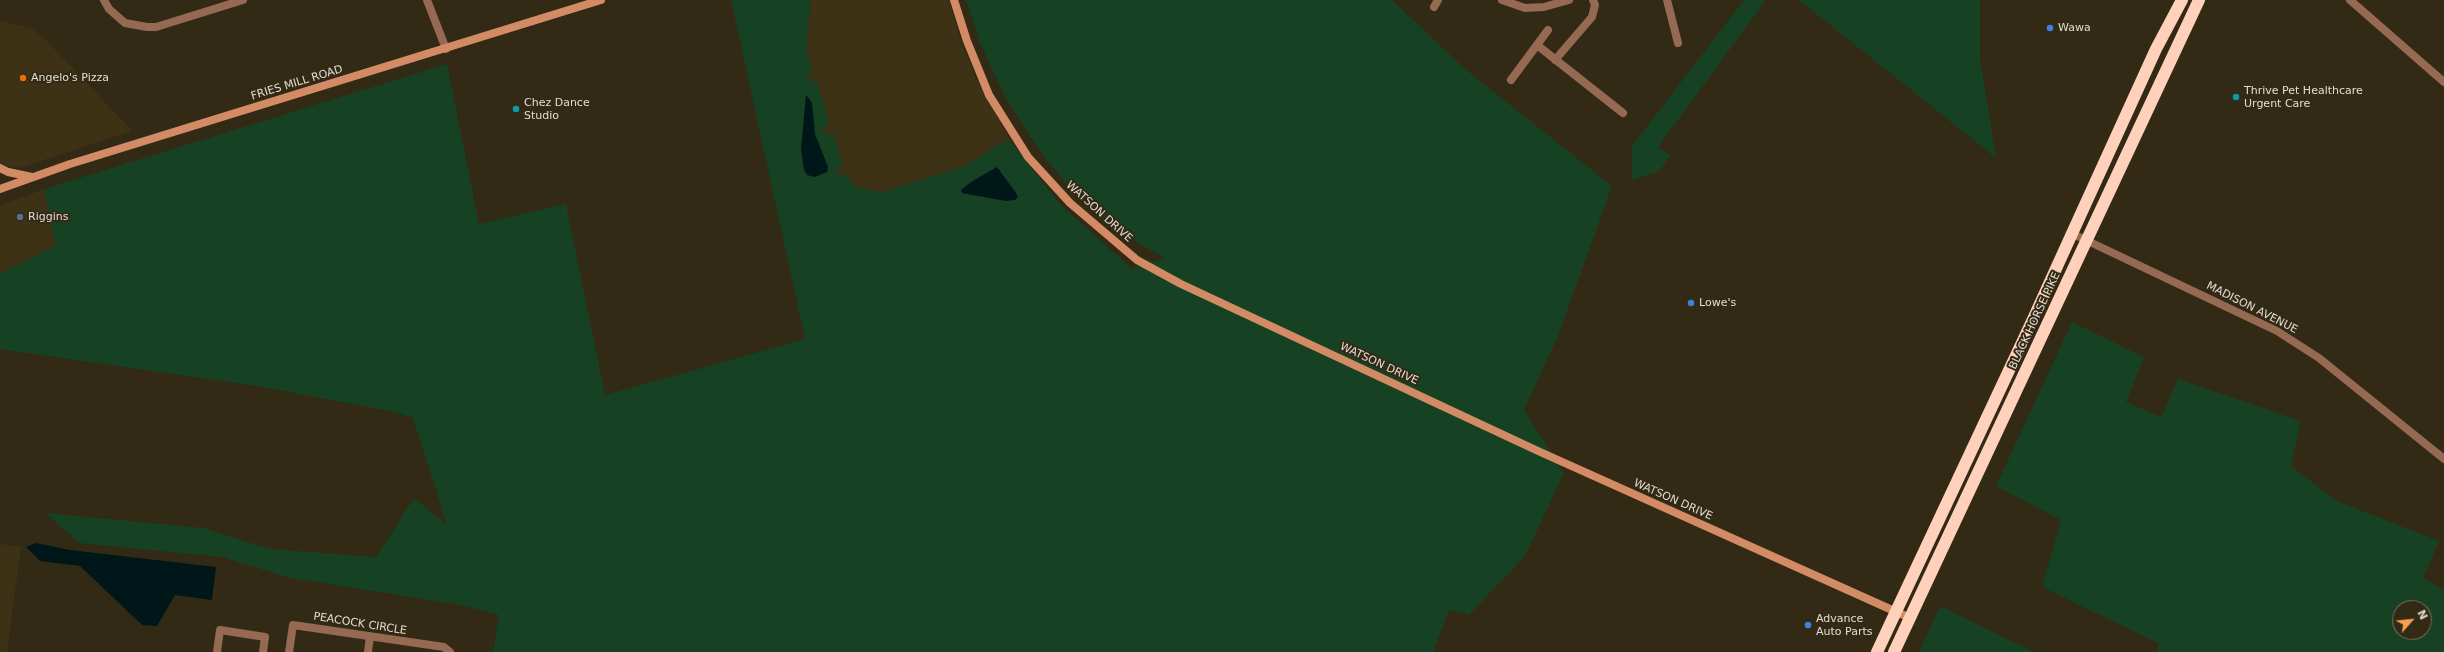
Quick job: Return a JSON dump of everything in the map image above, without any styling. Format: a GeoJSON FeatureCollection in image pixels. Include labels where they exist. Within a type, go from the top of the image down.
{"type":"FeatureCollection","features":[{"type":"Feature","properties":{"kind":"highway","name":"BLACK HORSE PIKE"},"geometry":{"type":"LineString","coordinates":[[1877,652],[2035,316],[2071,233],[2156,49],[2182,0]]}},
{"type":"Feature","properties":{"kind":"highway","name":"BLACK HORSE PIKE"},"geometry":{"type":"LineString","coordinates":[[1894,652],[2199,0]]}},
{"type":"Feature","properties":{"kind":"street"},"geometry":{"type":"LineString","coordinates":[[104,0],[109,9],[125,23],[147,28],[156,27],[243,0]]}},
{"type":"Feature","properties":{"kind":"street"},"geometry":{"type":"LineString","coordinates":[[427,0],[446,49]]}},
{"type":"Feature","properties":{"kind":"street","name":"FRIES MILL ROAD"},"geometry":{"type":"LineString","coordinates":[[0,189],[33,177],[601,0]]}},
{"type":"Feature","properties":{"kind":"street","name":"WATSON DRIVE"},"geometry":{"type":"LineString","coordinates":[[954,0],[967,41],[989,95],[1028,157],[1070,203],[1137,260],[1181,284],[1538,451],[1910,618]]}},
{"type":"Feature","properties":{"kind":"street"},"geometry":{"type":"LineString","coordinates":[[1502,0],[1524,8],[1544,7],[1556,1],[1569,0]]}},
{"type":"Feature","properties":{"kind":"street"},"geometry":{"type":"LineString","coordinates":[[1556,60],[1592,17],[1595,5],[1593,0]]}},
{"type":"Feature","properties":{"kind":"street"},"geometry":{"type":"LineString","coordinates":[[1667,0],[1678,43]]}},
{"type":"Feature","properties":{"kind":"street"},"geometry":{"type":"LineString","coordinates":[[2350,0],[2444,82]]}},
{"type":"Feature","properties":{"kind":"street"},"geometry":{"type":"LineString","coordinates":[[1511,80],[1548,30]]}},
{"type":"Feature","properties":{"kind":"street"},"geometry":{"type":"LineString","coordinates":[[1537,45],[1623,113]]}},
{"type":"Feature","properties":{"kind":"street"},"geometry":{"type":"LineString","coordinates":[[0,168],[8,172],[33,177]]}},
{"type":"Feature","properties":{"kind":"street","name":"MADISON AVENUE"},"geometry":{"type":"LineString","coordinates":[[2071,233],[2284,335],[2319,358],[2444,459]]}},
{"type":"Feature","properties":{"kind":"street"},"geometry":{"type":"LineString","coordinates":[[2035,316],[2048,324]]}},
{"type":"Feature","properties":{"kind":"street","name":"PEACOCK CIRCLE"},"geometry":{"type":"LineString","coordinates":[[289,652],[293,625],[444,647],[450,652]]}},
{"type":"Feature","properties":{"kind":"street"},"geometry":{"type":"LineString","coordinates":[[217,652],[220,630],[265,637],[263,652]]}},
{"type":"Feature","properties":{"kind":"street"},"geometry":{"type":"LineString","coordinates":[[368,652],[370,636]]}},
{"type":"Feature","properties":{"kind":"shaded area"},"geometry":{"type":"Polygon","coordinates":[[[811,0],[949,0],[962,45],[976,78],[1011,142],[1007,141],[965,166],[882,192],[855,187],[845,173],[843,176],[836,173],[832,133],[831,136],[823,132],[816,80],[813,83],[807,79],[812,68],[806,47],[811,0]]]}},
{"type":"Feature","properties":{"kind":"shaded area"},"geometry":{"type":"Polygon","coordinates":[[[0,21],[31,28],[45,39],[132,131],[19,168],[0,164],[0,21]]]}},
{"type":"Feature","properties":{"kind":"shaded area"},"geometry":{"type":"Polygon","coordinates":[[[806,95],[812,103],[815,134],[828,167],[827,172],[815,177],[807,175],[804,170],[801,149],[806,95]]]}},
{"type":"Feature","properties":{"kind":"shaded area"},"geometry":{"type":"Polygon","coordinates":[[[997,167],[1016,193],[1018,197],[1015,200],[1006,201],[962,193],[961,190],[971,182],[997,167]]]}},
{"type":"Feature","properties":{"kind":"shaded area"},"geometry":{"type":"Polygon","coordinates":[[[44,189],[57,246],[0,273],[0,206],[44,189]]]}},
{"type":"Feature","properties":{"kind":"shaded area"},"geometry":{"type":"Polygon","coordinates":[[[36,543],[70,550],[216,567],[212,600],[175,595],[157,626],[142,625],[80,566],[40,561],[26,547],[36,543]]]}},
{"type":"Feature","properties":{"kind":"shaded area"},"geometry":{"type":"Polygon","coordinates":[[[0,544],[21,547],[7,652],[0,652],[0,544]]]}},
{"type":"Feature","properties":{"kind":"green space"},"geometry":{"type":"Polygon","coordinates":[[[731,0],[811,0],[806,47],[812,68],[807,79],[813,83],[816,79],[829,122],[823,132],[831,136],[833,132],[842,162],[836,173],[843,176],[845,173],[855,187],[882,192],[965,166],[1002,142],[1011,142],[1059,203],[1132,269],[1164,258],[1124,234],[1075,194],[1042,154],[1005,97],[980,43],[966,0],[1392,0],[1465,69],[1612,186],[1558,336],[1524,410],[1564,473],[1525,556],[1469,615],[1449,610],[1433,652],[493,652],[499,615],[456,604],[290,578],[222,557],[79,543],[46,513],[203,528],[270,549],[376,557],[414,498],[447,525],[413,418],[394,412],[263,387],[0,349],[0,273],[56,246],[44,189],[447,64],[479,224],[566,204],[605,395],[805,339],[731,0]]]}},
{"type":"Feature","properties":{"kind":"green space"},"geometry":{"type":"Polygon","coordinates":[[[1744,0],[1766,0],[1658,147],[1670,155],[1660,171],[1632,180],[1632,146],[1744,0]]]}},
{"type":"Feature","properties":{"kind":"green space"},"geometry":{"type":"Polygon","coordinates":[[[1799,0],[1980,0],[1980,59],[1996,158],[1799,0]]]}},
{"type":"Feature","properties":{"kind":"green space"},"geometry":{"type":"Polygon","coordinates":[[[2072,322],[2144,357],[2126,402],[2161,417],[2178,379],[2301,421],[2291,466],[2337,501],[2439,541],[2423,578],[2444,590],[2444,652],[2157,652],[2158,643],[2042,587],[2061,520],[1996,486],[2072,322]]]}},
{"type":"Feature","properties":{"kind":"green space"},"geometry":{"type":"Polygon","coordinates":[[[1940,606],[2034,652],[1919,652],[1940,606]]]}},
{"type":"Feature","properties":{"kind":"place","name":"Wawa"},"geometry":{"type":"Point","coordinates":[2050,28]}},
{"type":"Feature","properties":{"kind":"place","name":"Angelo's Pizza"},"geometry":{"type":"Point","coordinates":[23,78]}},
{"type":"Feature","properties":{"kind":"place","name":"Thrive Pet Healthcare Urgent Care"},"geometry":{"type":"Point","coordinates":[2236,97]}},
{"type":"Feature","properties":{"kind":"place","name":"Chez Dance Studio"},"geometry":{"type":"Point","coordinates":[516,109]}},
{"type":"Feature","properties":{"kind":"place","name":"Riggins"},"geometry":{"type":"Point","coordinates":[20,217]}},
{"type":"Feature","properties":{"kind":"place","name":"Lowe's"},"geometry":{"type":"Point","coordinates":[1691,303]}},
{"type":"Feature","properties":{"kind":"place","name":"Advance Auto Parts"},"geometry":{"type":"Point","coordinates":[1808,625]}}]}
